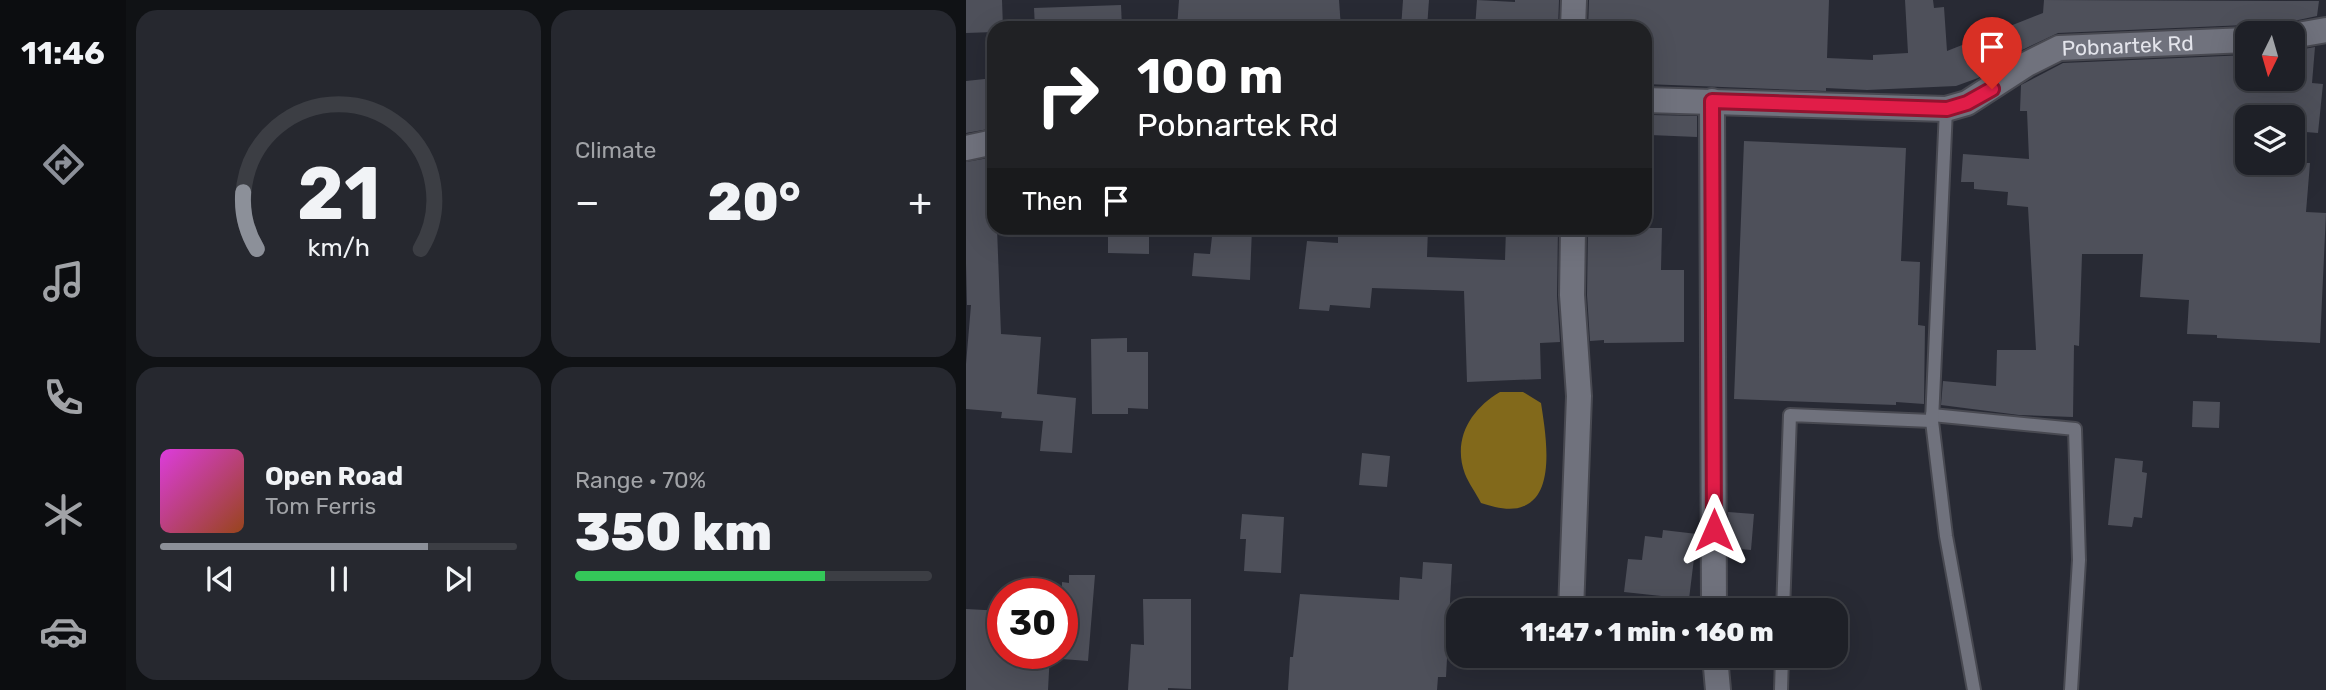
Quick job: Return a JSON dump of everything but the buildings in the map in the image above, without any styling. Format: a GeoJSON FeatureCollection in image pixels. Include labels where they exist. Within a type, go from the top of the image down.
{"type":"FeatureCollection","features":[{"type":"Feature","properties":{"kind":"street"},"geometry":{"type":"LineString","coordinates":[[1573,21],[1574,0]]}},
{"type":"Feature","properties":{"kind":"street"},"geometry":{"type":"LineString","coordinates":[[2305,34],[2326,30]]}},
{"type":"Feature","properties":{"kind":"street","name":"Pobnartek Rd"},"geometry":{"type":"LineString","coordinates":[[1652,100],[1947,109],[1967,103],[2027,64],[2059,48],[2235,41]]}},
{"type":"Feature","properties":{"kind":"street"},"geometry":{"type":"LineString","coordinates":[[1712,101],[1714,598]]}},
{"type":"Feature","properties":{"kind":"street"},"geometry":{"type":"LineString","coordinates":[[966,148],[987,144]]}},
{"type":"Feature","properties":{"kind":"street"},"geometry":{"type":"LineString","coordinates":[[1571,598],[1579,396],[1572,295],[1573,235]]}},
{"type":"Feature","properties":{"kind":"street"},"geometry":{"type":"LineString","coordinates":[[1716,668],[1718,690]]}},
{"type":"Feature","properties":{"kind":"lane"},"geometry":{"type":"LineString","coordinates":[[1947,109],[1932,418],[1946,536],[1974,690]]}},
{"type":"Feature","properties":{"kind":"lane"},"geometry":{"type":"LineString","coordinates":[[1783,598],[1790,415],[1932,418],[2075,429],[2079,560],[2071,690]]}},
{"type":"Feature","properties":{"kind":"lane"},"geometry":{"type":"LineString","coordinates":[[1781,690],[1782,668]]}},
{"type":"Feature","properties":{"kind":"shaded area"},"geometry":{"type":"Polygon","coordinates":[[[1500,392],[1523,392],[1541,403],[1545,429],[1545,475],[1541,488],[1534,499],[1514,509],[1481,503],[1467,478],[1462,461],[1461,449],[1467,426],[1480,407],[1500,392]]]}},
{"type":"Feature","properties":{"kind":"route"},"geometry":{"type":"LineString","coordinates":[[1714,530],[1712,101],[1947,109],[1967,103],[1992,89]]}}]}
